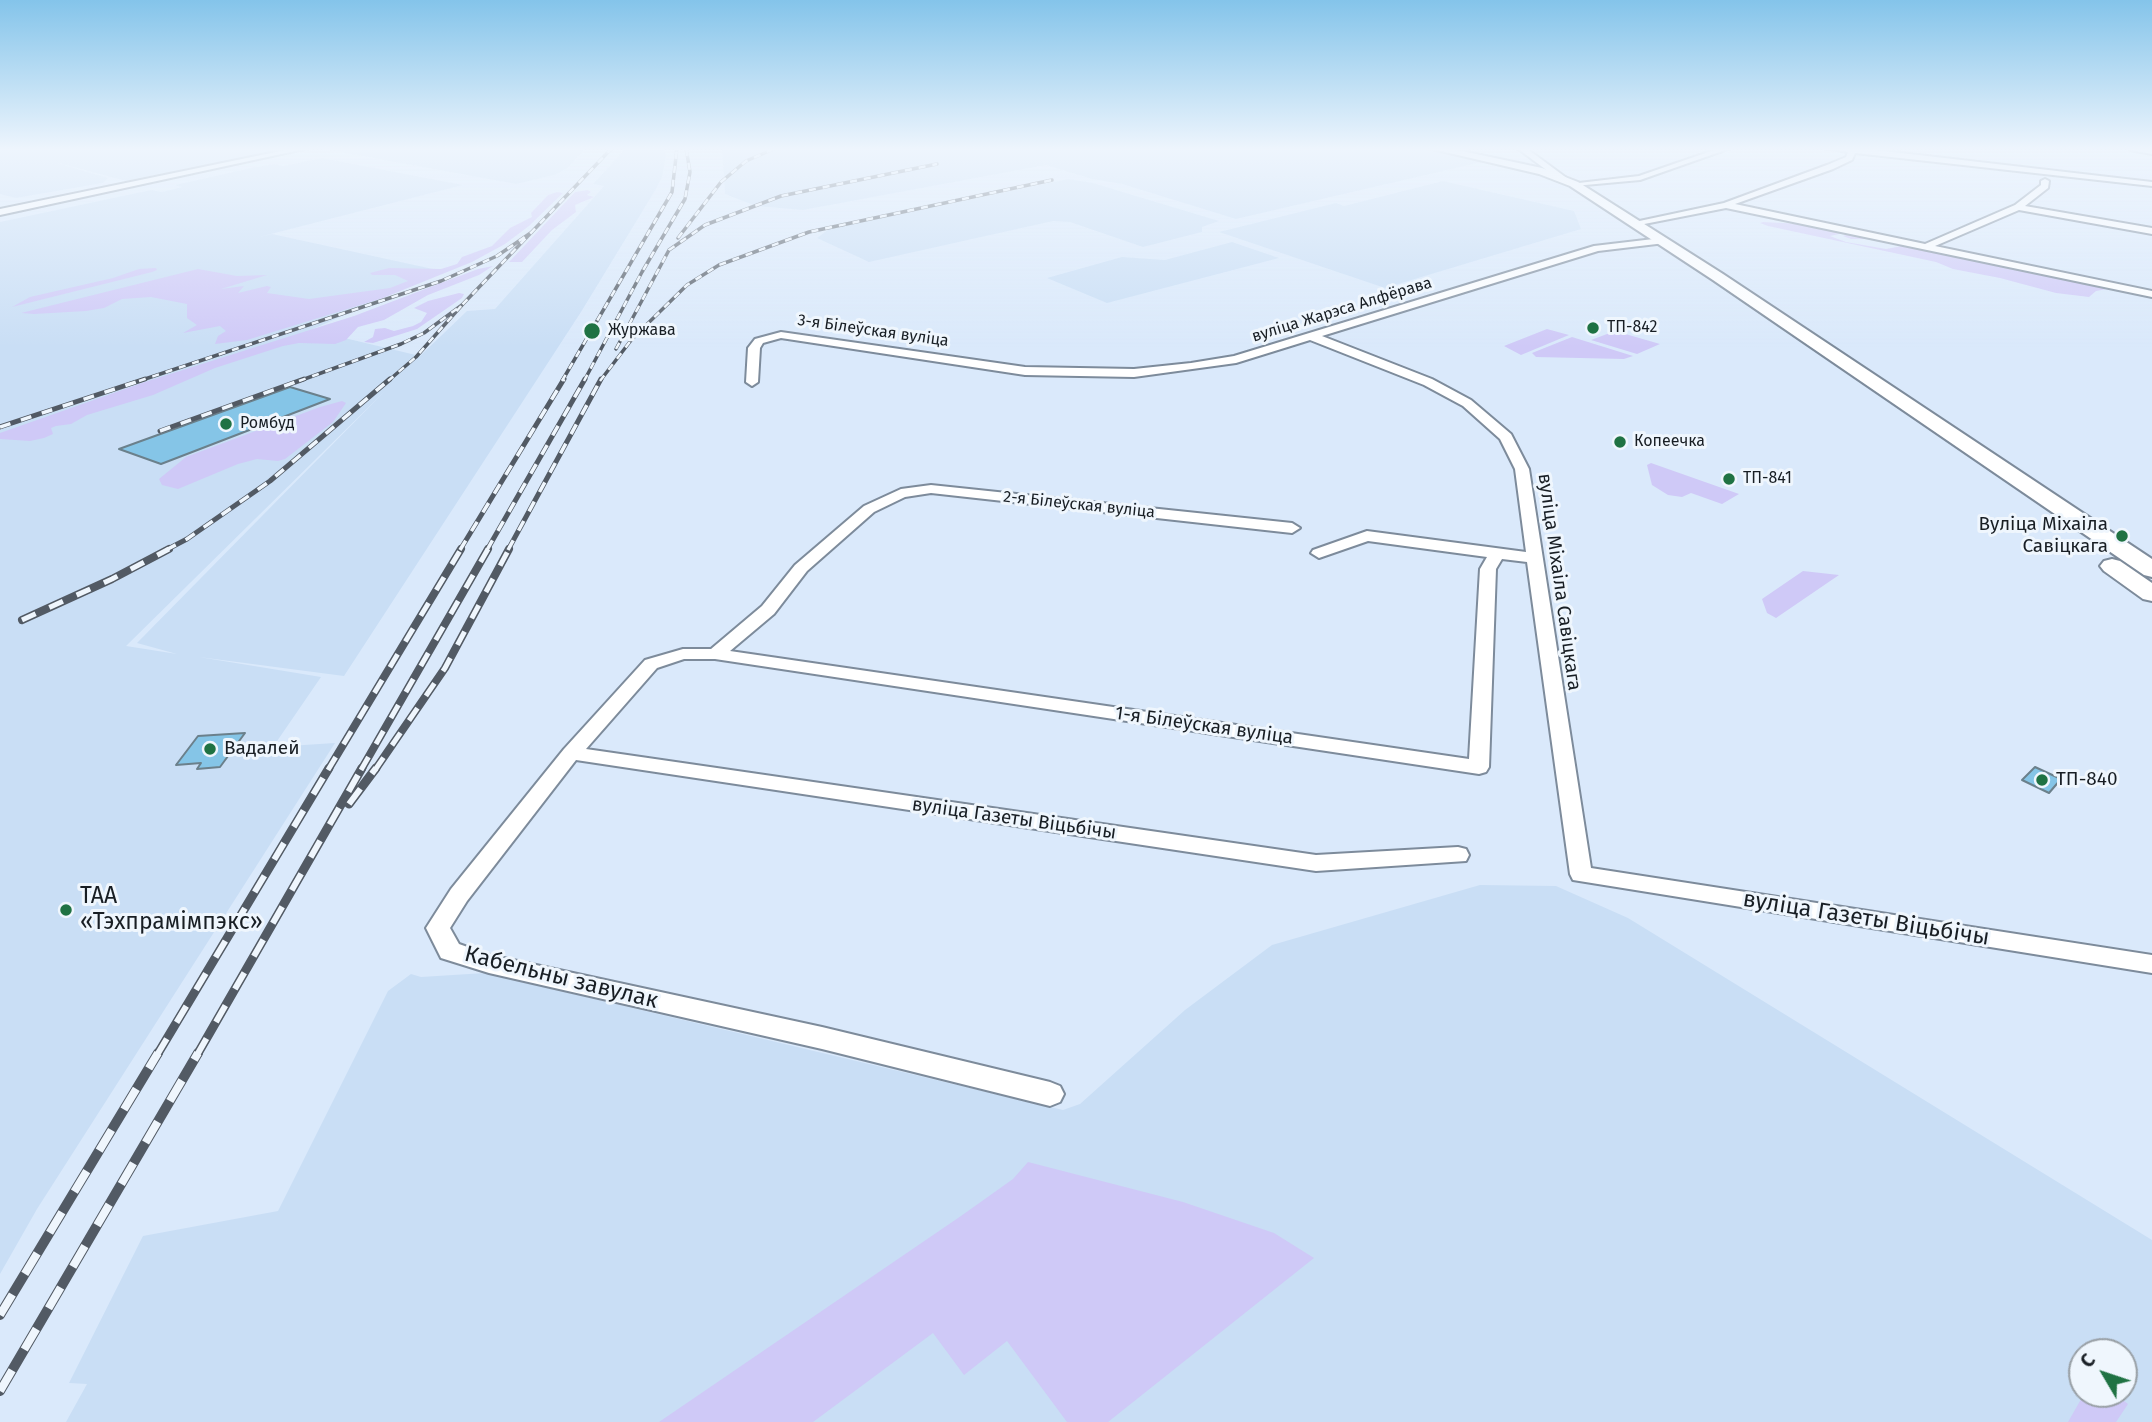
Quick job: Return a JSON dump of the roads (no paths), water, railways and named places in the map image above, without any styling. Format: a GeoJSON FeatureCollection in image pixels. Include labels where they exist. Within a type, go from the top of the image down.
{"type":"FeatureCollection","features":[{"type":"Feature","properties":{"kind":"main road"},"geometry":{"type":"LineString","coordinates":[[1615,214],[2152,570]]}},
{"type":"Feature","properties":{"kind":"main road"},"geometry":{"type":"LineString","coordinates":[[1655,241],[2152,594]]}},
{"type":"Feature","properties":{"kind":"street"},"geometry":{"type":"LineString","coordinates":[[1628,224],[1678,214]]}},
{"type":"Feature","properties":{"kind":"street"},"geometry":{"type":"LineString","coordinates":[[1772,214],[2152,294]]}},
{"type":"Feature","properties":{"kind":"street"},"geometry":{"type":"LineString","coordinates":[[1927,246],[1999,214]]}},
{"type":"Feature","properties":{"kind":"street"},"geometry":{"type":"LineString","coordinates":[[2061,214],[2152,232]]}},
{"type":"Feature","properties":{"kind":"street","name":"вуліца Жарэса Алфёрава"},"geometry":{"type":"LineString","coordinates":[[1025,371],[1134,373],[1236,359],[1597,248],[1655,241]]}},
{"type":"Feature","properties":{"kind":"street","name":"3-я Білеўская вуліца"},"geometry":{"type":"LineString","coordinates":[[752,382],[754,348],[759,341],[781,335],[1025,371]]}},
{"type":"Feature","properties":{"kind":"street","name":"вуліца Міхаіла Савіцкага"},"geometry":{"type":"LineString","coordinates":[[1311,336],[1428,382],[1467,403],[1492,422],[1506,437],[1522,469],[1581,874]]}},
{"type":"Feature","properties":{"kind":"street","name":"2-я Білеўская вуліца"},"geometry":{"type":"LineString","coordinates":[[715,654],[768,610],[801,568],[869,509],[901,493],[931,489],[1292,528]]}},
{"type":"Feature","properties":{"kind":"street"},"geometry":{"type":"LineString","coordinates":[[1319,553],[1367,536],[1534,558]]}},
{"type":"Feature","properties":{"kind":"street","name":"1-я Білеўская вуліца"},"geometry":{"type":"LineString","coordinates":[[715,654],[1479,767],[1488,569],[1497,552]]}},
{"type":"Feature","properties":{"kind":"street","name":"Кабельны завулак"},"geometry":{"type":"LineString","coordinates":[[715,654],[683,654],[650,664],[571,753],[459,895],[438,928],[450,951],[489,964],[822,1038],[1050,1094]]}},
{"type":"Feature","properties":{"kind":"street","name":"вуліца Газеты Віцьбічы"},"geometry":{"type":"LineString","coordinates":[[571,753],[1316,863],[1458,855]]}},
{"type":"Feature","properties":{"kind":"street","name":"вуліца Газеты Віцьбічы"},"geometry":{"type":"LineString","coordinates":[[1581,874],[2152,964]]}},
{"type":"Feature","properties":{"kind":"railway"},"geometry":{"type":"LineString","coordinates":[[531,233],[549,214]]}},
{"type":"Feature","properties":{"kind":"railway"},"geometry":{"type":"LineString","coordinates":[[562,381],[659,214]]}},
{"type":"Feature","properties":{"kind":"railway"},"geometry":{"type":"LineString","coordinates":[[584,381],[676,214]]}},
{"type":"Feature","properties":{"kind":"railway"},"geometry":{"type":"LineString","coordinates":[[678,238],[696,214]]}},
{"type":"Feature","properties":{"kind":"railway"},"geometry":{"type":"LineString","coordinates":[[616,349],[669,250],[705,225],[733,214]]}},
{"type":"Feature","properties":{"kind":"railway"},"geometry":{"type":"LineString","coordinates":[[600,381],[632,339],[687,285],[719,265],[809,232],[891,214]]}},
{"type":"Feature","properties":{"kind":"railway"},"geometry":{"type":"LineString","coordinates":[[139,381],[441,281],[497,256],[531,233]]}},
{"type":"Feature","properties":{"kind":"railway"},"geometry":{"type":"LineString","coordinates":[[462,305],[531,233]]}},
{"type":"Feature","properties":{"kind":"railway"},"geometry":{"type":"LineString","coordinates":[[299,381],[401,344],[424,333],[462,305]]}},
{"type":"Feature","properties":{"kind":"railway"},"geometry":{"type":"LineString","coordinates":[[388,381],[416,357],[462,305]]}},
{"type":"Feature","properties":{"kind":"railway"},"geometry":{"type":"LineString","coordinates":[[0,427],[145,379]]}},
{"type":"Feature","properties":{"kind":"railway"},"geometry":{"type":"LineString","coordinates":[[160,431],[304,379]]}},
{"type":"Feature","properties":{"kind":"railway"},"geometry":{"type":"LineString","coordinates":[[166,550],[187,539],[270,481],[390,379]]}},
{"type":"Feature","properties":{"kind":"railway"},"geometry":{"type":"LineString","coordinates":[[460,550],[564,379]]}},
{"type":"Feature","properties":{"kind":"railway"},"geometry":{"type":"LineString","coordinates":[[487,550],[585,379]]}},
{"type":"Feature","properties":{"kind":"railway"},"geometry":{"type":"LineString","coordinates":[[508,550],[601,379]]}},
{"type":"Feature","properties":{"kind":"railway"},"geometry":{"type":"LineString","coordinates":[[22,620],[112,579],[169,549]]}},
{"type":"Feature","properties":{"kind":"railway"},"geometry":{"type":"LineString","coordinates":[[328,770],[461,549]]}},
{"type":"Feature","properties":{"kind":"railway"},"geometry":{"type":"LineString","coordinates":[[361,770],[488,549]]}},
{"type":"Feature","properties":{"kind":"railway"},"geometry":{"type":"LineString","coordinates":[[375,770],[445,668],[509,549]]}},
{"type":"Feature","properties":{"kind":"railway"},"geometry":{"type":"LineString","coordinates":[[157,1055],[329,768]]}},
{"type":"Feature","properties":{"kind":"railway"},"geometry":{"type":"LineString","coordinates":[[197,1055],[362,768]]}},
{"type":"Feature","properties":{"kind":"railway"},"geometry":{"type":"LineString","coordinates":[[349,804],[376,768]]}},
{"type":"Feature","properties":{"kind":"railway"},"geometry":{"type":"LineString","coordinates":[[0,1315],[158,1053]]}},
{"type":"Feature","properties":{"kind":"railway"},"geometry":{"type":"LineString","coordinates":[[0,1391],[198,1053]]}},
{"type":"Feature","properties":{"kind":"place","name":"ТП-842"},"geometry":{"type":"Point","coordinates":[1593,328]}},
{"type":"Feature","properties":{"kind":"place","name":"Журжава"},"geometry":{"type":"Point","coordinates":[592,331]}},
{"type":"Feature","properties":{"kind":"place","name":"Ромбуд"},"geometry":{"type":"Point","coordinates":[226,424]}},
{"type":"Feature","properties":{"kind":"place","name":"Копеечка"},"geometry":{"type":"Point","coordinates":[1620,442]}},
{"type":"Feature","properties":{"kind":"place","name":"ТП-841"},"geometry":{"type":"Point","coordinates":[1729,479]}},
{"type":"Feature","properties":{"kind":"place","name":"Вуліца Міхаіла Савіцкага"},"geometry":{"type":"Point","coordinates":[2122,536]}},
{"type":"Feature","properties":{"kind":"place","name":"Вадалей"},"geometry":{"type":"Point","coordinates":[210,749]}},
{"type":"Feature","properties":{"kind":"place","name":"ТП-840"},"geometry":{"type":"Point","coordinates":[2042,780]}},
{"type":"Feature","properties":{"kind":"place","name":"ТАА «Тэхпрамімпэкс»"},"geometry":{"type":"Point","coordinates":[66,910]}}]}
